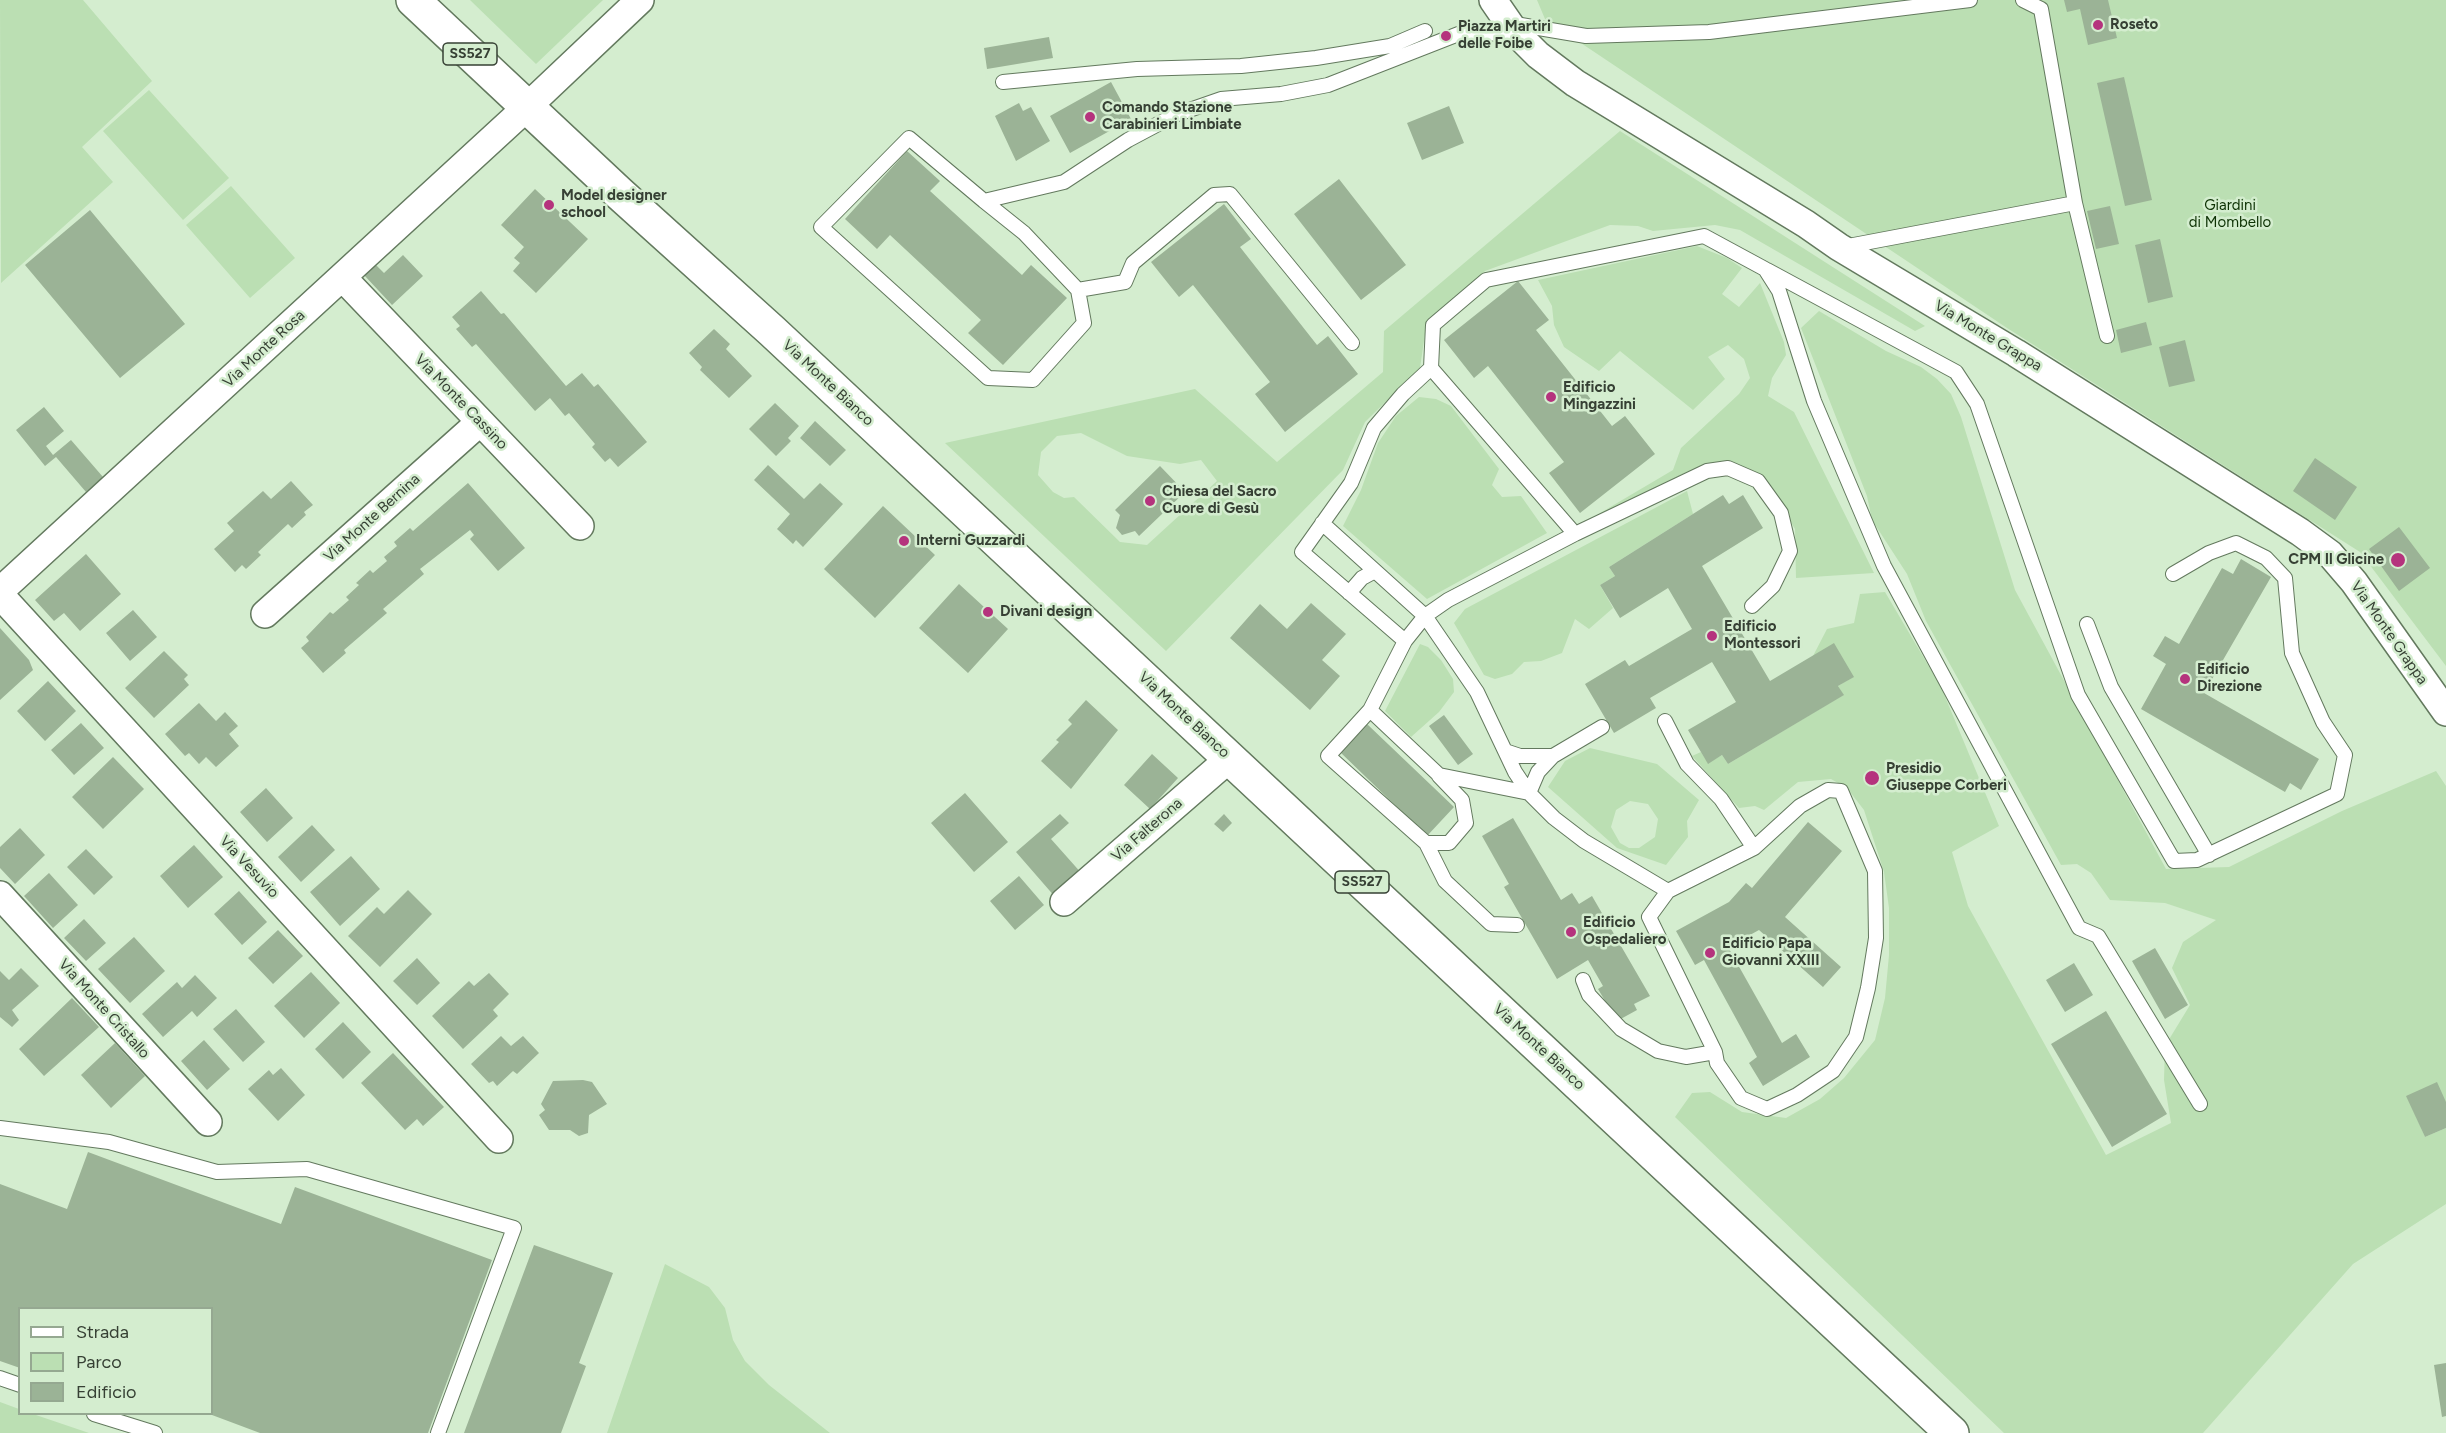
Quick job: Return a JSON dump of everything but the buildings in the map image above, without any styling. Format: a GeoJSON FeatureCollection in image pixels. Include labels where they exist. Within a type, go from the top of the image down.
{"type":"FeatureCollection","features":[{"type":"Feature","properties":{"kind":"main road","name":"Via Monte Bianco"},"geometry":{"type":"LineString","coordinates":[[413,0],[527,108],[781,339],[1952,1433]]}},
{"type":"Feature","properties":{"kind":"street","name":"Via Monte Rosa"},"geometry":{"type":"LineString","coordinates":[[0,593],[527,108],[634,2]]}},
{"type":"Feature","properties":{"kind":"street","name":"Via Monte Grappa"},"geometry":{"type":"LineString","coordinates":[[1507,19],[1538,55],[1575,83],[1806,224],[1839,247],[2026,359],[2300,532],[2330,554],[2354,582],[2446,712]]}},
{"type":"Feature","properties":{"kind":"street","name":"Via Monte Cassino"},"geometry":{"type":"LineString","coordinates":[[342,277],[580,526]]}},
{"type":"Feature","properties":{"kind":"street","name":"Via Monte Bernina"},"geometry":{"type":"LineString","coordinates":[[265,614],[480,422]]}},
{"type":"Feature","properties":{"kind":"street","name":"Via Vesuvio"},"geometry":{"type":"LineString","coordinates":[[0,593],[499,1139]]}},
{"type":"Feature","properties":{"kind":"street","name":"Via Falterona"},"geometry":{"type":"LineString","coordinates":[[1064,903],[1230,758]]}},
{"type":"Feature","properties":{"kind":"street","name":"Via Monte Cristallo"},"geometry":{"type":"LineString","coordinates":[[0,895],[208,1122]]}},
{"type":"Feature","properties":{"kind":"lane"},"geometry":{"type":"LineString","coordinates":[[984,201],[1064,183],[1128,140],[1175,115],[1221,99],[1281,94],[1328,85],[1461,33],[1478,32],[1507,19],[1586,36],[1709,32],[1970,0]]}},
{"type":"Feature","properties":{"kind":"lane"},"geometry":{"type":"LineString","coordinates":[[2023,0],[2042,9],[2075,203],[2107,336]]}},
{"type":"Feature","properties":{"kind":"lane"},"geometry":{"type":"LineString","coordinates":[[1002,82],[1137,69],[1241,66],[1316,58],[1390,46],[1425,31]]}},
{"type":"Feature","properties":{"kind":"lane"},"geometry":{"type":"LineString","coordinates":[[909,138],[984,201],[1024,233],[1077,290],[1084,323],[1033,380],[988,378],[821,227],[909,138]]}},
{"type":"Feature","properties":{"kind":"lane"},"geometry":{"type":"LineString","coordinates":[[1077,290],[1125,282],[1133,263],[1214,195],[1230,195],[1352,343]]}},
{"type":"Feature","properties":{"kind":"lane"},"geometry":{"type":"LineString","coordinates":[[1839,247],[2075,203]]}},
{"type":"Feature","properties":{"kind":"lane"},"geometry":{"type":"LineString","coordinates":[[1575,534],[1431,368],[1433,325],[1486,280],[1704,236],[1956,372],[1977,404],[2078,695],[2174,861],[2197,860],[2337,795],[2345,755],[2323,722],[2292,654],[2285,578],[2266,558],[2236,543],[2209,553],[2172,574]]}},
{"type":"Feature","properties":{"kind":"lane"},"geometry":{"type":"LineString","coordinates":[[1765,270],[1779,291],[1814,401],[1884,566],[2079,928],[2098,936],[2200,1104]]}},
{"type":"Feature","properties":{"kind":"lane"},"geometry":{"type":"LineString","coordinates":[[1405,641],[1302,552],[1351,483],[1374,428],[1403,393],[1431,368]]}},
{"type":"Feature","properties":{"kind":"lane"},"geometry":{"type":"LineString","coordinates":[[1517,925],[1491,924],[1445,881],[1426,843],[1328,756],[1370,710],[1405,641],[1425,616],[1448,600],[1575,534],[1707,471],[1728,468],[1758,481],[1781,513],[1790,551],[1773,586],[1752,606]]}},
{"type":"Feature","properties":{"kind":"lane"},"geometry":{"type":"LineString","coordinates":[[1322,523],[1425,616],[1477,692],[1515,772],[1529,793],[1554,818],[1584,841],[1668,891]]}},
{"type":"Feature","properties":{"kind":"lane"},"geometry":{"type":"LineString","coordinates":[[1349,593],[1362,578],[1375,571]]}},
{"type":"Feature","properties":{"kind":"lane"},"geometry":{"type":"LineString","coordinates":[[2087,624],[2111,687],[2209,855]]}},
{"type":"Feature","properties":{"kind":"lane"},"geometry":{"type":"LineString","coordinates":[[1370,710],[1439,775],[1461,800],[1466,824],[1449,843],[1426,843]]}},
{"type":"Feature","properties":{"kind":"lane"},"geometry":{"type":"LineString","coordinates":[[1665,721],[1687,764],[1721,799],[1754,848]]}},
{"type":"Feature","properties":{"kind":"lane"},"geometry":{"type":"LineString","coordinates":[[1529,793],[1538,772],[1553,756],[1602,727]]}},
{"type":"Feature","properties":{"kind":"lane"},"geometry":{"type":"LineString","coordinates":[[1505,751],[1521,756],[1553,756]]}},
{"type":"Feature","properties":{"kind":"lane"},"geometry":{"type":"LineString","coordinates":[[1439,775],[1529,793]]}},
{"type":"Feature","properties":{"kind":"lane"},"geometry":{"type":"LineString","coordinates":[[1828,790],[1841,791],[1875,871],[1876,938],[1868,988],[1856,1037],[1833,1071],[1797,1095],[1767,1109],[1741,1098],[1717,1064],[1715,1052],[1649,917],[1668,891],[1754,848],[1800,806],[1828,790]]}},
{"type":"Feature","properties":{"kind":"lane"},"geometry":{"type":"LineString","coordinates":[[1582,980],[1590,995],[1621,1029],[1658,1051],[1686,1057],[1715,1052]]}},
{"type":"Feature","properties":{"kind":"lane"},"geometry":{"type":"LineString","coordinates":[[0,1128],[109,1142],[217,1172],[307,1169],[514,1228],[438,1433]]}},
{"type":"Feature","properties":{"kind":"lane"},"geometry":{"type":"LineString","coordinates":[[0,1378],[18,1384]]}},
{"type":"Feature","properties":{"kind":"lane"},"geometry":{"type":"LineString","coordinates":[[100,1415],[154,1433]]}},
{"type":"Feature","properties":{"kind":"green space"},"geometry":{"type":"Polygon","coordinates":[[[0,0],[83,0],[152,81],[82,147],[113,182],[1,283],[0,0]]]}},
{"type":"Feature","properties":{"kind":"green space"},"geometry":{"type":"Polygon","coordinates":[[[470,0],[603,0],[536,64],[470,0]]]}},
{"type":"Feature","properties":{"kind":"green space","name":"Giardini di Mombello"},"geometry":{"type":"Polygon","coordinates":[[[1537,0],[2446,0],[2446,666],[2360,552],[2007,328],[1545,19],[1537,0]]]}},
{"type":"Feature","properties":{"kind":"green space"},"geometry":{"type":"Polygon","coordinates":[[[149,90],[229,178],[183,220],[103,131],[149,90]]]}},
{"type":"Feature","properties":{"kind":"green space"},"geometry":{"type":"Polygon","coordinates":[[[1620,131],[1925,326],[1915,331],[1740,230],[1715,225],[1653,231],[1638,226],[1610,225],[1485,271],[1426,327],[1420,368],[1365,422],[1343,470],[1166,651],[945,443],[1195,389],[1277,462],[1383,372],[1384,331],[1620,131]],[[1081,433],[1057,436],[1041,452],[1038,475],[1053,492],[1064,498],[1074,497],[1120,542],[1147,545],[1217,481],[1201,460],[1180,464],[1127,456],[1081,433]]]}},
{"type":"Feature","properties":{"kind":"green space"},"geometry":{"type":"Polygon","coordinates":[[[231,186],[295,258],[250,298],[186,225],[231,186]]]}},
{"type":"Feature","properties":{"kind":"green space"},"geometry":{"type":"Polygon","coordinates":[[[1697,246],[1727,258],[1742,268],[1722,294],[1739,307],[1760,283],[1784,342],[1786,355],[1772,378],[1768,396],[1794,412],[1874,573],[1796,578],[1795,529],[1781,506],[1734,464],[1714,463],[1685,473],[1590,519],[1673,470],[1681,448],[1739,394],[1750,378],[1744,359],[1728,345],[1708,357],[1725,379],[1693,410],[1620,351],[1599,371],[1564,347],[1554,325],[1552,306],[1538,280],[1697,246]]]}},
{"type":"Feature","properties":{"kind":"green space"},"geometry":{"type":"Polygon","coordinates":[[[1819,311],[1886,351],[1921,367],[1951,394],[1961,417],[2015,590],[2166,869],[2229,867],[2342,811],[2436,771],[2446,786],[2446,1102],[2407,1096],[2425,1137],[2446,1128],[2446,1204],[2353,1264],[2203,1433],[2004,1433],[1675,1117],[1692,1093],[1710,1092],[1742,1112],[1786,1118],[1820,1099],[1844,1078],[1875,1040],[1885,998],[1889,955],[1889,908],[1884,872],[1864,810],[1847,788],[1831,779],[1798,782],[1764,810],[1755,806],[1739,808],[1692,756],[1701,752],[1708,763],[1722,755],[1728,764],[1843,695],[1838,686],[1853,677],[1813,656],[1827,629],[1854,623],[1860,594],[1885,592],[1941,687],[1999,826],[1952,852],[1968,906],[2106,1155],[2171,1123],[2164,1080],[2165,1046],[2190,1005],[2172,968],[2183,942],[2216,920],[2165,903],[2110,900],[2091,873],[2077,864],[2061,865],[1926,621],[1907,574],[1872,520],[1867,496],[1801,328],[1819,311]]]}},
{"type":"Feature","properties":{"kind":"green space"},"geometry":{"type":"Polygon","coordinates":[[[1419,397],[1436,399],[1451,406],[1499,469],[1492,485],[1502,497],[1521,496],[1547,533],[1427,599],[1343,526],[1361,490],[1378,443],[1396,416],[1419,397]]]}},
{"type":"Feature","properties":{"kind":"green space"},"geometry":{"type":"Polygon","coordinates":[[[1687,491],[1693,514],[1609,567],[1615,576],[1600,585],[1613,608],[1589,629],[1575,619],[1562,653],[1541,661],[1524,662],[1512,674],[1495,679],[1484,675],[1454,623],[1465,609],[1687,491]]]}},
{"type":"Feature","properties":{"kind":"green space"},"geometry":{"type":"Polygon","coordinates":[[[1420,644],[1428,647],[1441,660],[1453,679],[1454,692],[1439,712],[1411,737],[1385,711],[1420,644]]]}},
{"type":"Feature","properties":{"kind":"green space"},"geometry":{"type":"Polygon","coordinates":[[[1590,748],[1657,764],[1699,800],[1687,821],[1688,837],[1666,865],[1617,848],[1548,787],[1565,761],[1590,748]],[[1630,801],[1616,810],[1611,827],[1620,843],[1629,848],[1639,848],[1655,837],[1658,819],[1648,804],[1630,801]]]}},
{"type":"Feature","properties":{"kind":"green space"},"geometry":{"type":"Polygon","coordinates":[[[665,1264],[709,1287],[725,1308],[733,1340],[745,1361],[769,1385],[830,1433],[607,1433],[665,1264]]]}},
{"type":"Feature","properties":{"kind":"green space"},"geometry":{"type":"Polygon","coordinates":[[[0,1402],[18,1409],[18,1415],[36,1415],[89,1433],[0,1433],[0,1402]]]}},
{"type":"Feature","properties":{"kind":"place","name":"Roseto"},"geometry":{"type":"Point","coordinates":[2098,25]}},
{"type":"Feature","properties":{"kind":"place","name":"Piazza Martiri delle Foibe"},"geometry":{"type":"Point","coordinates":[1446,36]}},
{"type":"Feature","properties":{"kind":"place","name":"Comando Stazione Carabinieri Limbiate"},"geometry":{"type":"Point","coordinates":[1090,117]}},
{"type":"Feature","properties":{"kind":"place","name":"Model designer school"},"geometry":{"type":"Point","coordinates":[549,205]}},
{"type":"Feature","properties":{"kind":"place","name":"Edificio Mingazzini"},"geometry":{"type":"Point","coordinates":[1551,397]}},
{"type":"Feature","properties":{"kind":"place","name":"Chiesa del Sacro Cuore di Gesù"},"geometry":{"type":"Point","coordinates":[1150,501]}},
{"type":"Feature","properties":{"kind":"place","name":"Interni Guzzardi"},"geometry":{"type":"Point","coordinates":[904,541]}},
{"type":"Feature","properties":{"kind":"place","name":"CPM Il Glicine"},"geometry":{"type":"Point","coordinates":[2398,560]}},
{"type":"Feature","properties":{"kind":"place","name":"Divani design"},"geometry":{"type":"Point","coordinates":[988,612]}},
{"type":"Feature","properties":{"kind":"place","name":"Edificio Montessori"},"geometry":{"type":"Point","coordinates":[1712,636]}},
{"type":"Feature","properties":{"kind":"place","name":"Edificio Direzione"},"geometry":{"type":"Point","coordinates":[2185,679]}},
{"type":"Feature","properties":{"kind":"place","name":"Presidio Giuseppe Corberi"},"geometry":{"type":"Point","coordinates":[1872,778]}},
{"type":"Feature","properties":{"kind":"place","name":"Edificio Ospedaliero"},"geometry":{"type":"Point","coordinates":[1571,932]}},
{"type":"Feature","properties":{"kind":"place","name":"Edificio Papa Giovanni XXIII"},"geometry":{"type":"Point","coordinates":[1710,953]}}]}
